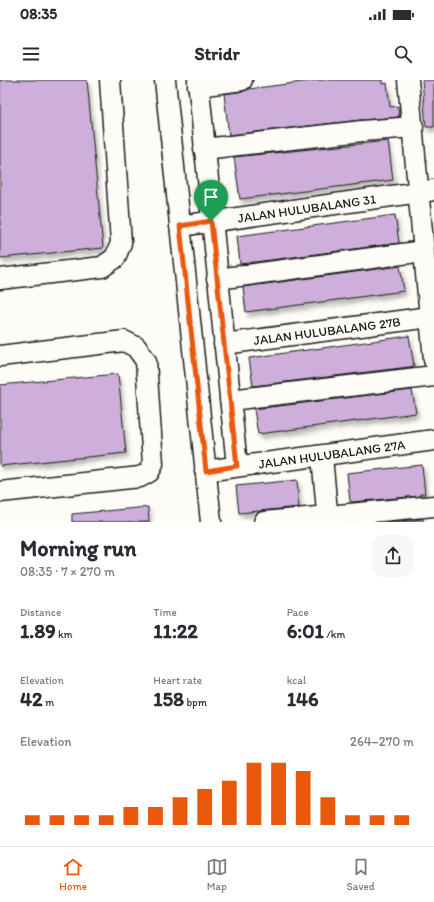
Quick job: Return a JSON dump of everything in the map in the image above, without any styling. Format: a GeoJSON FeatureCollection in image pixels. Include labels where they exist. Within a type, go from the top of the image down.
{"type":"FeatureCollection","features":[{"type":"Feature","properties":{"kind":"street"},"geometry":{"type":"LineString","coordinates":[[0,279],[102,267],[115,258],[122,243],[110,80]]}},
{"type":"Feature","properties":{"kind":"street"},"geometry":{"type":"LineString","coordinates":[[165,80],[211,522]]}},
{"type":"Feature","properties":{"kind":"street"},"geometry":{"type":"LineString","coordinates":[[237,466],[198,83],[242,80]]}},
{"type":"Feature","properties":{"kind":"street"},"geometry":{"type":"LineString","coordinates":[[408,80],[413,127],[426,191],[424,251],[434,360]]}},
{"type":"Feature","properties":{"kind":"street"},"geometry":{"type":"LineString","coordinates":[[204,149],[354,132],[413,127]]}},
{"type":"Feature","properties":{"kind":"street","name":"JALAN HULUBALANG 31"},"geometry":{"type":"LineString","coordinates":[[180,226],[426,191]]}},
{"type":"Feature","properties":{"kind":"street"},"geometry":{"type":"LineString","coordinates":[[217,278],[424,251]]}},
{"type":"Feature","properties":{"kind":"street","name":"JALAN HULUBALANG 27B"},"geometry":{"type":"LineString","coordinates":[[224,344],[430,316]]}},
{"type":"Feature","properties":{"kind":"street"},"geometry":{"type":"LineString","coordinates":[[0,356],[124,341],[136,347],[146,361],[153,464],[149,472],[140,477],[0,492]]}},
{"type":"Feature","properties":{"kind":"street"},"geometry":{"type":"LineString","coordinates":[[230,400],[434,376]]}},
{"type":"Feature","properties":{"kind":"street","name":"JALAN HULUBALANG 27A"},"geometry":{"type":"LineString","coordinates":[[206,471],[434,440]]}},
{"type":"Feature","properties":{"kind":"street"},"geometry":{"type":"LineString","coordinates":[[322,456],[328,519]]}},
{"type":"Feature","properties":{"kind":"street"},"geometry":{"type":"LineString","coordinates":[[269,522],[388,516],[434,506]]}},
{"type":"Feature","properties":{"kind":"building"},"geometry":{"type":"Polygon","coordinates":[[[0,80],[87,80],[103,248],[0,258],[0,80]]]}},
{"type":"Feature","properties":{"kind":"building"},"geometry":{"type":"Polygon","coordinates":[[[318,80],[382,80],[382,84],[387,83],[390,107],[398,106],[399,117],[229,135],[224,94],[249,89],[318,80]]]}},
{"type":"Feature","properties":{"kind":"building"},"geometry":{"type":"Polygon","coordinates":[[[422,80],[434,80],[434,127],[426,127],[422,80]]]}},
{"type":"Feature","properties":{"kind":"building"},"geometry":{"type":"Polygon","coordinates":[[[388,141],[393,180],[240,199],[234,157],[388,141]]]}},
{"type":"Feature","properties":{"kind":"building"},"geometry":{"type":"Polygon","coordinates":[[[395,215],[399,243],[240,264],[237,236],[395,215]]]}},
{"type":"Feature","properties":{"kind":"building"},"geometry":{"type":"Polygon","coordinates":[[[400,266],[404,291],[246,312],[243,287],[400,266]]]}},
{"type":"Feature","properties":{"kind":"building"},"geometry":{"type":"Polygon","coordinates":[[[409,336],[414,366],[253,386],[249,358],[409,336]]]}},
{"type":"Feature","properties":{"kind":"building"},"geometry":{"type":"Polygon","coordinates":[[[118,374],[126,453],[0,466],[0,385],[118,374]]]}},
{"type":"Feature","properties":{"kind":"building"},"geometry":{"type":"Polygon","coordinates":[[[412,390],[416,413],[258,434],[254,409],[412,390]]]}},
{"type":"Feature","properties":{"kind":"building"},"geometry":{"type":"Polygon","coordinates":[[[422,465],[425,494],[420,494],[420,496],[350,501],[347,473],[422,465]]]}},
{"type":"Feature","properties":{"kind":"building"},"geometry":{"type":"Polygon","coordinates":[[[297,480],[299,507],[239,513],[236,486],[297,480]]]}},
{"type":"Feature","properties":{"kind":"building"},"geometry":{"type":"Polygon","coordinates":[[[148,507],[149,522],[72,522],[72,514],[148,507]]]}},
{"type":"Feature","properties":{"kind":"building"},"geometry":{"type":"Polygon","coordinates":[[[423,519],[423,522],[387,522],[423,519]]]}},
{"type":"Feature","properties":{"kind":"route"},"geometry":{"type":"LineString","coordinates":[[211,221],[237,466],[206,471],[180,226],[211,221]]}}]}
